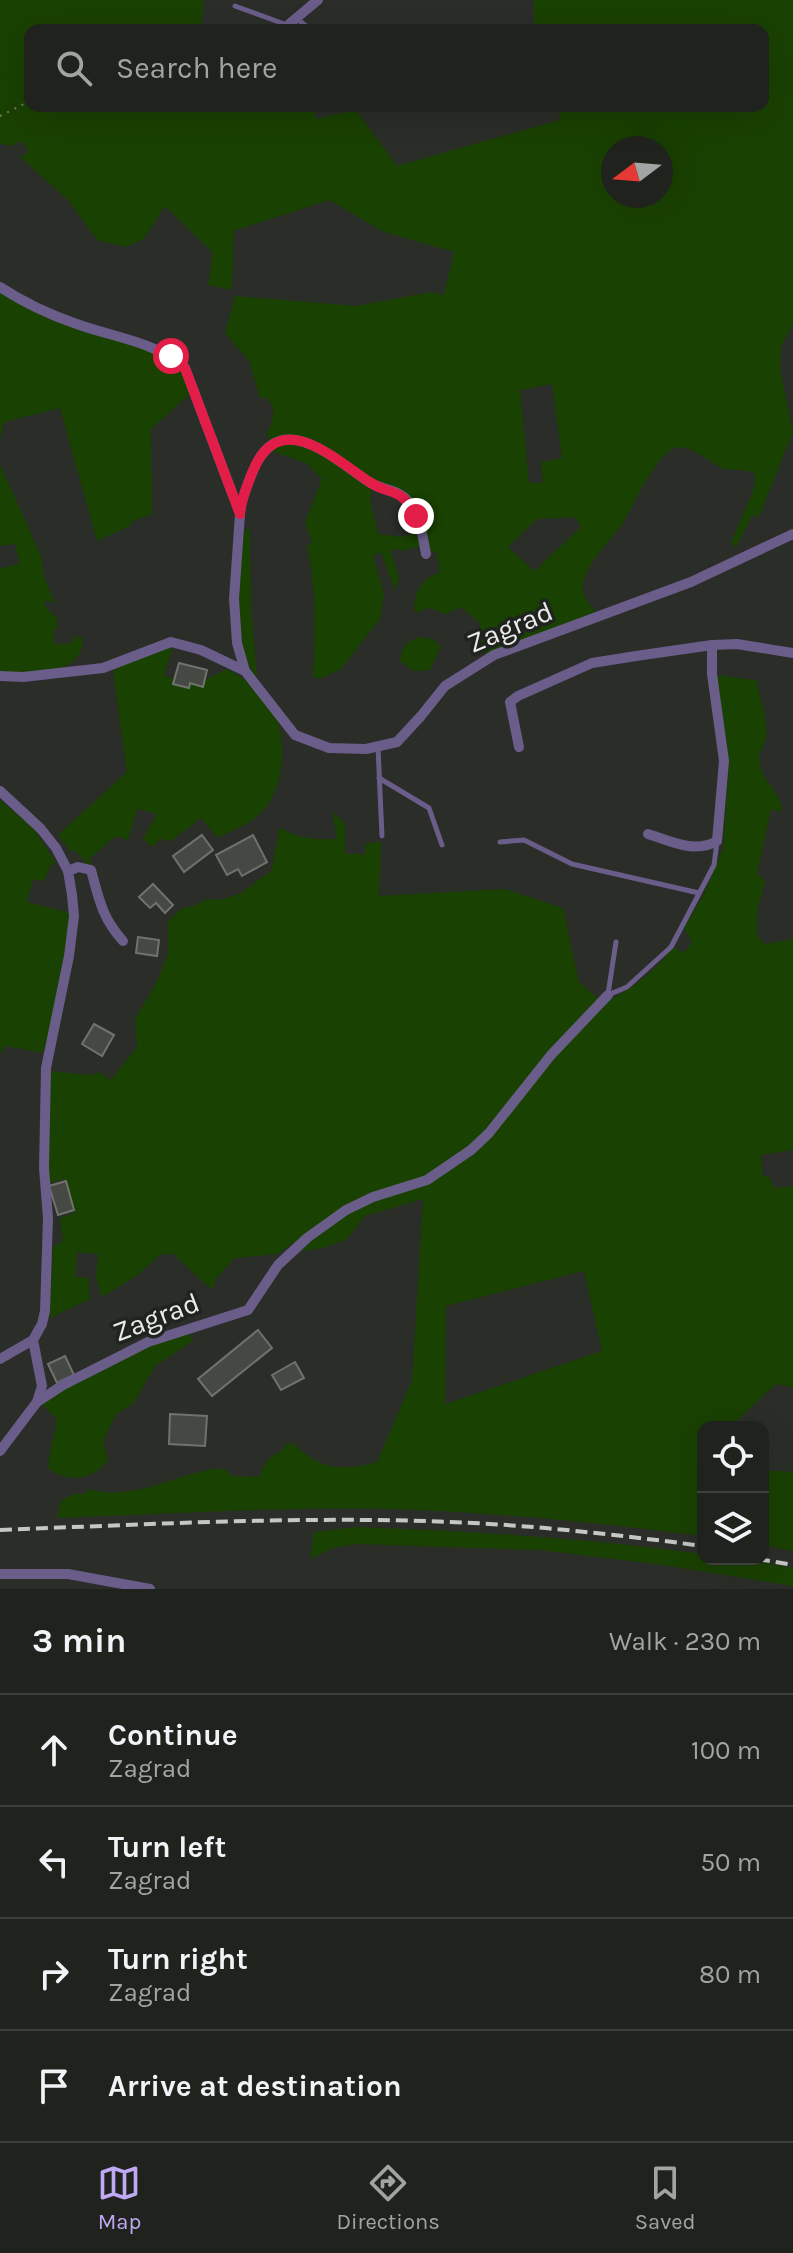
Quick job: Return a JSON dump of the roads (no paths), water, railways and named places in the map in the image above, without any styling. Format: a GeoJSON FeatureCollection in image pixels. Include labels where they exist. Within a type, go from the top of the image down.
{"type":"FeatureCollection","features":[{"type":"Feature","properties":{"kind":"street"},"geometry":{"type":"LineString","coordinates":[[290,24],[318,0]]}},
{"type":"Feature","properties":{"kind":"street","name":"Zagrad"},"geometry":{"type":"LineString","coordinates":[[0,287],[20,300],[72,323],[171,356],[185,368],[240,514]]}},
{"type":"Feature","properties":{"kind":"street","name":"Zagrad"},"geometry":{"type":"LineString","coordinates":[[426,554],[416,516],[408,501],[398,492],[373,484],[315,445],[302,441],[280,440],[264,451],[241,500],[234,599],[237,643],[245,671],[295,735],[329,748],[366,749],[397,742],[445,686],[494,655],[691,582],[793,534]]}},
{"type":"Feature","properties":{"kind":"street","name":"Zagrad"},"geometry":{"type":"LineString","coordinates":[[0,676],[23,677],[103,668],[171,642],[201,650],[245,671]]}},
{"type":"Feature","properties":{"kind":"street"},"geometry":{"type":"LineString","coordinates":[[519,747],[510,702],[592,663],[712,645],[737,644],[793,653]]}},
{"type":"Feature","properties":{"kind":"street"},"geometry":{"type":"LineString","coordinates":[[648,834],[690,847],[711,845],[717,841],[724,761],[712,674],[712,645]]}},
{"type":"Feature","properties":{"kind":"street"},"geometry":{"type":"LineString","coordinates":[[0,791],[41,829],[56,848],[68,871],[74,916],[46,1068],[44,1168],[48,1218],[45,1311],[33,1340],[0,1359]]}},
{"type":"Feature","properties":{"kind":"street"},"geometry":{"type":"LineString","coordinates":[[68,871],[78,867],[91,870],[108,925],[123,941]]}},
{"type":"Feature","properties":{"kind":"street","name":"Zagrad"},"geometry":{"type":"LineString","coordinates":[[0,1451],[37,1402],[63,1385],[148,1342],[248,1310],[278,1265],[307,1238],[346,1210],[373,1197],[427,1180],[471,1150],[489,1133],[551,1055],[608,995]]}},
{"type":"Feature","properties":{"kind":"street"},"geometry":{"type":"LineString","coordinates":[[33,1340],[42,1386],[37,1402]]}},
{"type":"Feature","properties":{"kind":"street"},"geometry":{"type":"LineString","coordinates":[[0,1574],[68,1574],[150,1589]]}},
{"type":"Feature","properties":{"kind":"lane"},"geometry":{"type":"LineString","coordinates":[[235,6],[290,24]]}},
{"type":"Feature","properties":{"kind":"lane"},"geometry":{"type":"LineString","coordinates":[[378,746],[382,836]]}},
{"type":"Feature","properties":{"kind":"lane"},"geometry":{"type":"LineString","coordinates":[[379,778],[429,808],[442,845]]}},
{"type":"Feature","properties":{"kind":"lane"},"geometry":{"type":"LineString","coordinates":[[500,842],[524,840],[572,864],[699,893]]}},
{"type":"Feature","properties":{"kind":"lane"},"geometry":{"type":"LineString","coordinates":[[608,995],[627,987],[671,947],[714,865],[717,841]]}},
{"type":"Feature","properties":{"kind":"lane"},"geometry":{"type":"LineString","coordinates":[[608,995],[616,942]]}},
{"type":"Feature","properties":{"kind":"railway"},"geometry":{"type":"LineString","coordinates":[[0,1530],[236,1521],[414,1521],[531,1527],[697,1545]]}},
{"type":"Feature","properties":{"kind":"railway"},"geometry":{"type":"LineString","coordinates":[[769,1561],[793,1565]]}}]}
